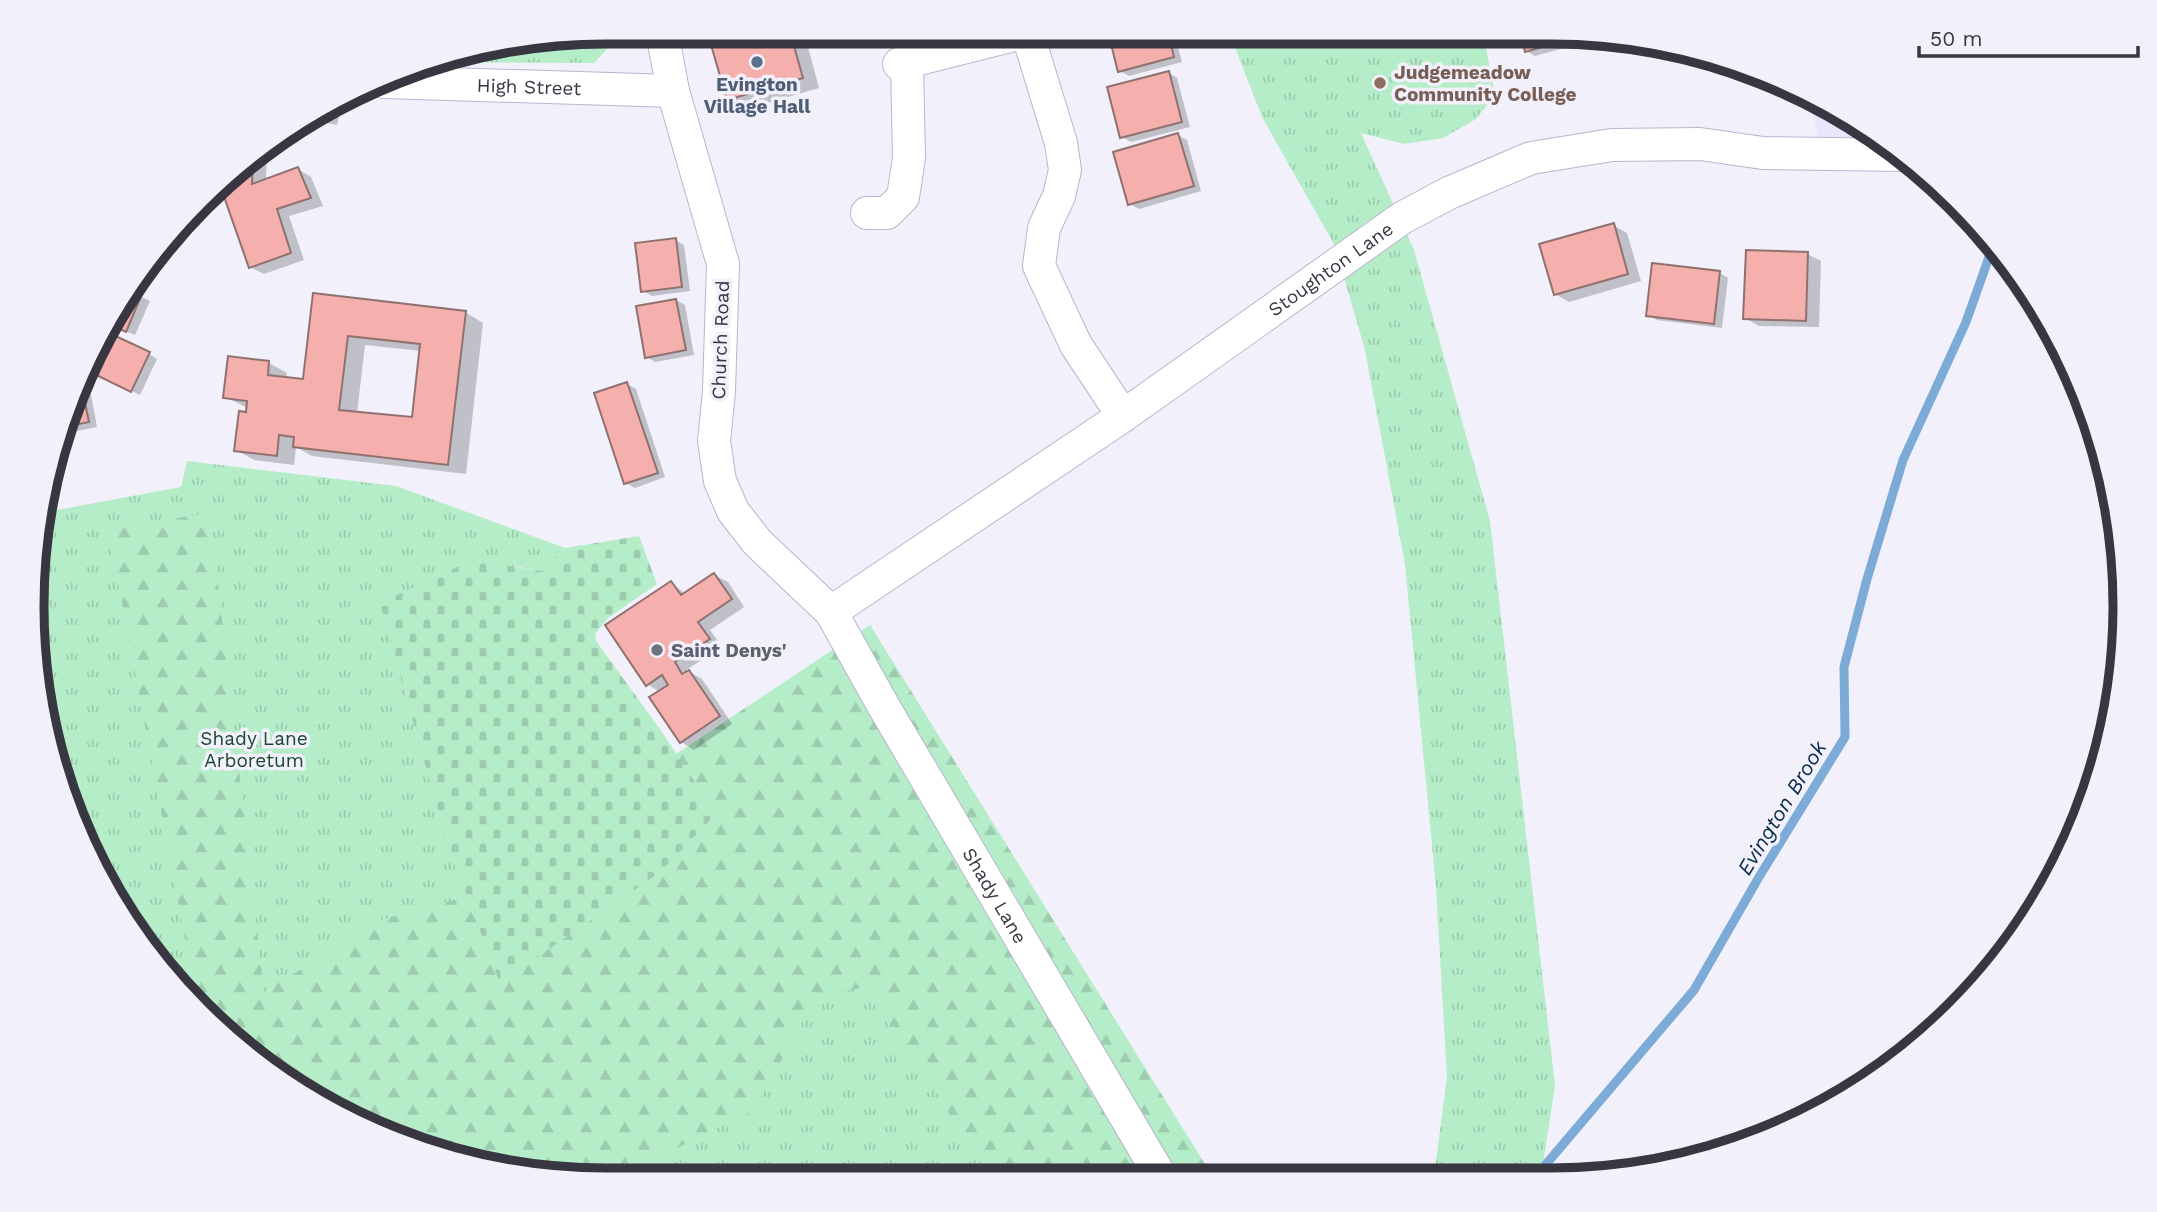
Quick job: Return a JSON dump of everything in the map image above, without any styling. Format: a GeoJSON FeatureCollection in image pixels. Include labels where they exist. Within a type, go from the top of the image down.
{"type":"FeatureCollection","features":[{"type":"Feature","properties":{"kind":"street","name":"Church Road"},"geometry":{"type":"LineString","coordinates":[[665,44],[673,91],[723,264],[719,391],[714,441],[720,481],[733,512],[757,542],[831,612]]}},
{"type":"Feature","properties":{"kind":"street"},"geometry":{"type":"LineString","coordinates":[[867,212],[887,213],[903,197],[909,158],[903,63],[978,44]]}},
{"type":"Feature","properties":{"kind":"street"},"geometry":{"type":"LineString","coordinates":[[1030,44],[1061,143],[1065,170],[1059,196],[1044,228],[1039,266],[1076,345],[1123,416]]}},
{"type":"Feature","properties":{"kind":"street","name":"High Street"},"geometry":{"type":"LineString","coordinates":[[403,83],[673,91]]}},
{"type":"Feature","properties":{"kind":"street","name":"Stoughton Lane"},"geometry":{"type":"LineString","coordinates":[[831,612],[1123,416],[1402,218],[1449,193],[1531,158],[1612,145],[1700,144],[1763,153],[1886,155]]}},
{"type":"Feature","properties":{"kind":"street","name":"Shady Lane"},"geometry":{"type":"LineString","coordinates":[[831,612],[1156,1168]]}},
{"type":"Feature","properties":{"kind":"shaded area"},"geometry":{"type":"Polygon","coordinates":[[[1811,108],[1863,139],[1819,142],[1811,108]]]}},
{"type":"Feature","properties":{"kind":"green space"},"geometry":{"type":"Polygon","coordinates":[[[612,44],[594,63],[463,62],[533,49],[612,44]]]}},
{"type":"Feature","properties":{"kind":"green space"},"geometry":{"type":"Polygon","coordinates":[[[1234,44],[1485,44],[1495,95],[1476,119],[1443,138],[1404,144],[1361,133],[1414,250],[1490,521],[1555,1086],[1542,1168],[1435,1168],[1447,1077],[1436,887],[1405,564],[1365,350],[1335,246],[1262,117],[1234,44]]]}},
{"type":"Feature","properties":{"kind":"green space","name":"Shady Lane Arboretum"},"geometry":{"type":"Polygon","coordinates":[[[187,461],[396,486],[565,548],[541,571],[514,566],[498,827],[798,751],[1109,1168],[606,1168],[533,1163],[460,1149],[391,1125],[325,1093],[264,1052],[208,1004],[183,977],[119,887],[102,855],[74,787],[63,752],[49,679],[44,606],[45,569],[53,511],[181,487],[187,461]]]}},
{"type":"Feature","properties":{"kind":"green space"},"geometry":{"type":"Polygon","coordinates":[[[210,513],[264,992],[381,920],[541,876],[661,764],[870,625],[1207,1168],[985,1168],[867,987],[816,997],[754,1110],[653,1160],[654,1168],[569,1167],[460,1149],[391,1125],[325,1093],[235,1029],[194,989],[108,528],[210,513]]]}},
{"type":"Feature","properties":{"kind":"green space"},"geometry":{"type":"Polygon","coordinates":[[[639,536],[657,584],[608,618],[595,634],[596,641],[662,732],[716,814],[660,872],[500,983],[448,847],[380,603],[472,560],[541,571],[565,548],[639,536]]]}},
{"type":"Feature","properties":{"kind":"building","name":"Evington Village Hall"},"geometry":{"type":"Polygon","coordinates":[[[793,44],[803,78],[727,100],[711,45],[793,44]]]}},
{"type":"Feature","properties":{"kind":"building"},"geometry":{"type":"Polygon","coordinates":[[[1111,44],[1171,44],[1174,57],[1118,72],[1111,44]]]}},
{"type":"Feature","properties":{"kind":"building"},"geometry":{"type":"Polygon","coordinates":[[[1523,44],[1553,44],[1525,52],[1523,44]]]}},
{"type":"Feature","properties":{"kind":"building"},"geometry":{"type":"Polygon","coordinates":[[[1169,71],[1182,122],[1120,138],[1107,87],[1169,71]]]}},
{"type":"Feature","properties":{"kind":"building"},"geometry":{"type":"Polygon","coordinates":[[[1178,133],[1194,186],[1128,205],[1113,152],[1178,133]]]}},
{"type":"Feature","properties":{"kind":"building"},"geometry":{"type":"Polygon","coordinates":[[[298,167],[311,198],[277,209],[291,253],[249,268],[223,194],[252,169],[252,184],[298,167]]]}},
{"type":"Feature","properties":{"kind":"building"},"geometry":{"type":"Polygon","coordinates":[[[1614,223],[1628,274],[1554,295],[1539,244],[1614,223]]]}},
{"type":"Feature","properties":{"kind":"building"},"geometry":{"type":"Polygon","coordinates":[[[676,238],[682,287],[641,292],[635,243],[676,238]]]}},
{"type":"Feature","properties":{"kind":"building"},"geometry":{"type":"Polygon","coordinates":[[[1746,250],[1808,252],[1806,321],[1743,319],[1746,250]]]}},
{"type":"Feature","properties":{"kind":"building"},"geometry":{"type":"Polygon","coordinates":[[[1652,263],[1720,271],[1714,324],[1646,316],[1652,263]]]}},
{"type":"Feature","properties":{"kind":"building"},"geometry":{"type":"Polygon","coordinates":[[[140,293],[142,294],[126,332],[117,328],[140,293]]]}},
{"type":"Feature","properties":{"kind":"building"},"geometry":{"type":"Polygon","coordinates":[[[313,293],[466,311],[448,465],[293,447],[294,437],[279,435],[277,456],[234,451],[239,411],[246,412],[247,401],[223,398],[228,356],[269,361],[268,375],[303,379],[313,293]],[[348,336],[339,410],[412,417],[420,344],[348,336]]]}},
{"type":"Feature","properties":{"kind":"building"},"geometry":{"type":"Polygon","coordinates":[[[676,299],[686,350],[645,358],[636,306],[676,299]]]}},
{"type":"Feature","properties":{"kind":"building"},"geometry":{"type":"Polygon","coordinates":[[[114,335],[150,352],[131,392],[94,374],[114,335]]]}},
{"type":"Feature","properties":{"kind":"building"},"geometry":{"type":"Polygon","coordinates":[[[627,382],[658,473],[624,484],[594,393],[627,382]]]}},
{"type":"Feature","properties":{"kind":"building"},"geometry":{"type":"Polygon","coordinates":[[[84,398],[89,422],[74,425],[84,398]]]}},
{"type":"Feature","properties":{"kind":"building","name":"Saint Denys'"},"geometry":{"type":"Polygon","coordinates":[[[714,573],[732,599],[698,622],[710,639],[675,662],[682,674],[689,670],[720,716],[680,743],[649,697],[668,685],[662,675],[646,686],[605,625],[671,581],[681,595],[714,573]]]}},
{"type":"Feature","properties":{"kind":"waterway","name":"Evington Brook"},"geometry":{"type":"LineString","coordinates":[[1543,1168],[1694,990],[1845,737],[1844,667],[1867,579],[1903,460],[1966,322],[1990,255]]}},
{"type":"Feature","properties":{"kind":"place","name":"Evington Village Hall"},"geometry":{"type":"Point","coordinates":[757,62]}},
{"type":"Feature","properties":{"kind":"place","name":"Judgemeadow Community College"},"geometry":{"type":"Point","coordinates":[1380,83]}},
{"type":"Feature","properties":{"kind":"place","name":"Saint Denys'"},"geometry":{"type":"Point","coordinates":[657,650]}}]}
